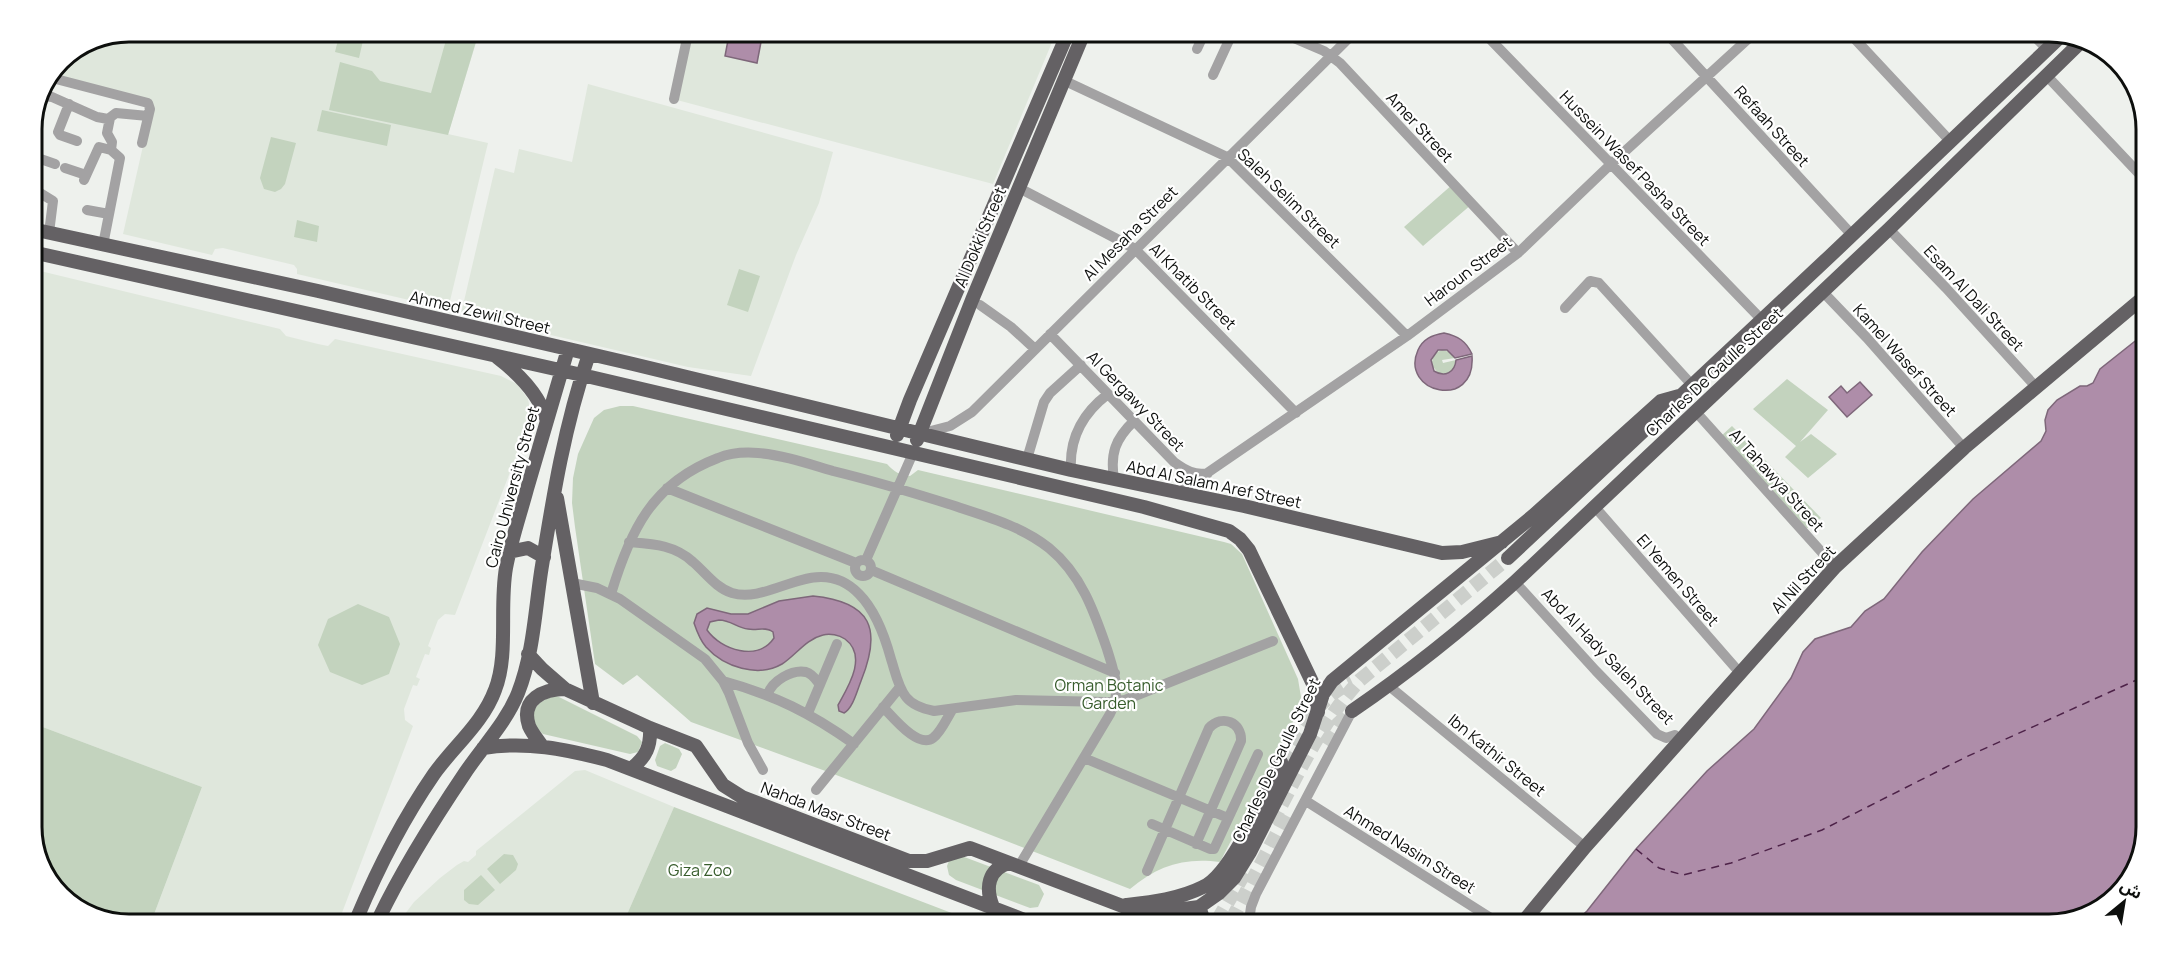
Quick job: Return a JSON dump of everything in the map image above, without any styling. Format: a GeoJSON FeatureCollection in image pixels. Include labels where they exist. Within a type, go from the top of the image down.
{"type":"FeatureCollection","features":[{"type":"Feature","properties":{"kind":"main road","name":"Al Dokki Street"},"geometry":{"type":"LineString","coordinates":[[892,448],[910,400],[1064,42]]}},
{"type":"Feature","properties":{"kind":"main road","name":"Al Dokki Street"},"geometry":{"type":"LineString","coordinates":[[913,453],[1080,42]]}},
{"type":"Feature","properties":{"kind":"main road","name":"Charles De Gaulle Street"},"geometry":{"type":"LineString","coordinates":[[1508,558],[1951,142],[2042,44]]}},
{"type":"Feature","properties":{"kind":"main road","name":"Charles De Gaulle Street"},"geometry":{"type":"LineString","coordinates":[[1352,711],[1389,686],[1478,616],[1889,230],[2076,47]]}},
{"type":"Feature","properties":{"kind":"main road","name":"Ahmed Zewil Street"},"geometry":{"type":"LineString","coordinates":[[42,231],[318,291],[920,433]]}},
{"type":"Feature","properties":{"kind":"main road"},"geometry":{"type":"LineString","coordinates":[[42,254],[582,375],[1174,515],[1228,531],[1245,544],[1314,687],[1318,712]]}},
{"type":"Feature","properties":{"kind":"main road","name":"Al Nil Street"},"geometry":{"type":"LineString","coordinates":[[1530,914],[1586,847],[1835,567],[1964,448],[2136,304]]}},
{"type":"Feature","properties":{"kind":"main road"},"geometry":{"type":"LineString","coordinates":[[462,349],[468,338],[468,327]]}},
{"type":"Feature","properties":{"kind":"main road","name":"Cairo University Street"},"geometry":{"type":"LineString","coordinates":[[359,914],[415,802],[437,770],[477,722],[496,689],[502,656],[502,604],[509,552],[568,349]]}},
{"type":"Feature","properties":{"kind":"main road"},"geometry":{"type":"LineString","coordinates":[[381,914],[436,819],[483,748],[502,724],[523,677],[565,437],[589,354]]}},
{"type":"Feature","properties":{"kind":"main road"},"geometry":{"type":"LineString","coordinates":[[496,357],[528,387],[544,411],[547,421]]}},
{"type":"Feature","properties":{"kind":"main road","name":"Charles De Gaulle Street"},"geometry":{"type":"LineString","coordinates":[[1147,914],[1199,907],[1219,893],[1240,869],[1310,734],[1323,694],[1332,681],[1502,542],[1662,401],[1679,396]]}},
{"type":"Feature","properties":{"kind":"main road","name":"Abd Al Salam Aref Street"},"geometry":{"type":"LineString","coordinates":[[920,433],[1071,470],[1244,506],[1442,553],[1462,552],[1502,542]]}},
{"type":"Feature","properties":{"kind":"main road"},"geometry":{"type":"LineString","coordinates":[[555,486],[593,703]]}},
{"type":"Feature","properties":{"kind":"main road"},"geometry":{"type":"LineString","coordinates":[[1174,515],[1178,493]]}},
{"type":"Feature","properties":{"kind":"main road"},"geometry":{"type":"LineString","coordinates":[[509,552],[528,548],[544,557]]}},
{"type":"Feature","properties":{"kind":"main road","name":"Nahda Masr Street"},"geometry":{"type":"LineString","coordinates":[[528,654],[566,689],[650,728],[696,746],[716,778],[732,792],[909,861],[927,861],[970,848],[1147,914]]}},
{"type":"Feature","properties":{"kind":"main road"},"geometry":{"type":"LineString","coordinates":[[542,746],[529,724],[530,705],[535,697],[543,692],[552,689],[566,689]]}},
{"type":"Feature","properties":{"kind":"main road"},"geometry":{"type":"LineString","coordinates":[[632,768],[648,751],[651,740],[650,728]]}},
{"type":"Feature","properties":{"kind":"main road","name":"Nahda Masr Street"},"geometry":{"type":"LineString","coordinates":[[483,748],[522,744],[542,746],[580,753],[632,768],[1010,914]]}},
{"type":"Feature","properties":{"kind":"main road"},"geometry":{"type":"LineString","coordinates":[[1124,906],[1172,899],[1205,887],[1222,873],[1281,762]]}},
{"type":"Feature","properties":{"kind":"main road"},"geometry":{"type":"LineString","coordinates":[[993,907],[988,895],[989,881],[997,868],[1014,865]]}},
{"type":"Feature","properties":{"kind":"main road"},"geometry":{"type":"LineString","coordinates":[[1199,907],[1202,914]]}},
{"type":"Feature","properties":{"kind":"street"},"geometry":{"type":"LineString","coordinates":[[674,99],[686,42]]}},
{"type":"Feature","properties":{"kind":"street"},"geometry":{"type":"LineString","coordinates":[[1197,49],[1200,42]]}},
{"type":"Feature","properties":{"kind":"street"},"geometry":{"type":"LineString","coordinates":[[1213,75],[1228,42]]}},
{"type":"Feature","properties":{"kind":"street","name":"Amer Street"},"geometry":{"type":"LineString","coordinates":[[1302,42],[1331,56],[1518,254]]}},
{"type":"Feature","properties":{"kind":"street","name":"Al Mesaha Street"},"geometry":{"type":"LineString","coordinates":[[920,433],[942,429],[965,417],[1345,42]]}},
{"type":"Feature","properties":{"kind":"street","name":"Hussein Wasef Pasha Street"},"geometry":{"type":"LineString","coordinates":[[1493,42],[1761,320]]}},
{"type":"Feature","properties":{"kind":"street","name":"Refaah Street"},"geometry":{"type":"LineString","coordinates":[[1674,42],[1852,235]]}},
{"type":"Feature","properties":{"kind":"street","name":"Haroun Street"},"geometry":{"type":"LineString","coordinates":[[1178,493],[1407,336],[1518,254],[1611,164],[1745,42]]}},
{"type":"Feature","properties":{"kind":"street"},"geometry":{"type":"LineString","coordinates":[[1858,42],[1951,142]]}},
{"type":"Feature","properties":{"kind":"street"},"geometry":{"type":"LineString","coordinates":[[2046,75],[2136,170]]}},
{"type":"Feature","properties":{"kind":"street"},"geometry":{"type":"LineString","coordinates":[[58,80],[145,102],[149,106],[142,142]]}},
{"type":"Feature","properties":{"kind":"street","name":"Saleh Selim Street"},"geometry":{"type":"LineString","coordinates":[[1063,80],[1227,157],[1407,336]]}},
{"type":"Feature","properties":{"kind":"street"},"geometry":{"type":"LineString","coordinates":[[49,97],[97,117],[110,118]]}},
{"type":"Feature","properties":{"kind":"street"},"geometry":{"type":"LineString","coordinates":[[69,104],[53,134],[72,141]]}},
{"type":"Feature","properties":{"kind":"street"},"geometry":{"type":"LineString","coordinates":[[111,150],[112,142],[107,133],[110,118],[116,113],[148,116]]}},
{"type":"Feature","properties":{"kind":"street"},"geometry":{"type":"LineString","coordinates":[[42,160],[85,177],[99,147],[111,150],[120,158],[103,245]]}},
{"type":"Feature","properties":{"kind":"street","name":"Al Khatib Street"},"geometry":{"type":"LineString","coordinates":[[1019,188],[1135,249],[1296,413]]}},
{"type":"Feature","properties":{"kind":"street"},"geometry":{"type":"LineString","coordinates":[[42,194],[53,201],[49,233]]}},
{"type":"Feature","properties":{"kind":"street"},"geometry":{"type":"LineString","coordinates":[[87,210],[109,214]]}},
{"type":"Feature","properties":{"kind":"street","name":"Esam Al Dali Street"},"geometry":{"type":"LineString","coordinates":[[1889,230],[1946,288],[2036,387]]}},
{"type":"Feature","properties":{"kind":"street"},"geometry":{"type":"LineString","coordinates":[[1565,308],[1590,281],[1599,283],[1692,385]]}},
{"type":"Feature","properties":{"kind":"street","name":"Kamel Wasef Street"},"geometry":{"type":"LineString","coordinates":[[1823,292],[1964,448]]}},
{"type":"Feature","properties":{"kind":"street"},"geometry":{"type":"LineString","coordinates":[[980,305],[1011,327],[1035,349]]}},
{"type":"Feature","properties":{"kind":"street","name":"Al Gergawy Street"},"geometry":{"type":"LineString","coordinates":[[1050,334],[1182,468],[1201,474],[1208,473]]}},
{"type":"Feature","properties":{"kind":"street"},"geometry":{"type":"LineString","coordinates":[[1027,459],[1044,402],[1050,393],[1081,366]]}},
{"type":"Feature","properties":{"kind":"street"},"geometry":{"type":"LineString","coordinates":[[1071,470],[1070,453],[1074,435],[1089,410],[1108,393]]}},
{"type":"Feature","properties":{"kind":"street","name":"Al Tahawya Street"},"geometry":{"type":"LineString","coordinates":[[1696,412],[1835,567]]}},
{"type":"Feature","properties":{"kind":"street"},"geometry":{"type":"LineString","coordinates":[[1114,479],[1111,462],[1117,442],[1134,421]]}},
{"type":"Feature","properties":{"kind":"street"},"geometry":{"type":"LineString","coordinates":[[611,594],[629,542],[645,512],[667,488],[681,477],[719,458],[752,452],[772,455],[898,488],[1010,524],[1032,536],[1051,550],[1073,574],[1090,602],[1117,687],[1116,701],[1084,758],[1014,865]]}},
{"type":"Feature","properties":{"kind":"street"},"geometry":{"type":"LineString","coordinates":[[856,591],[861,576],[855,571],[865,564],[913,453]]}},
{"type":"Feature","properties":{"kind":"street"},"geometry":{"type":"LineString","coordinates":[[667,488],[865,564],[1114,673]]}},
{"type":"Feature","properties":{"kind":"street","name":"El Yemen Street"},"geometry":{"type":"LineString","coordinates":[[1594,506],[1740,673]]}},
{"type":"Feature","properties":{"kind":"street"},"geometry":{"type":"LineString","coordinates":[[629,542],[661,545],[677,550],[692,560],[716,584],[735,594],[757,592],[813,577],[829,578],[843,583],[864,599],[877,624],[900,687],[906,697],[924,709],[934,711],[1028,699],[1116,701],[1134,697],[1273,641]]}},
{"type":"Feature","properties":{"kind":"street","name":"Abd Al Hady Saleh Street"},"geometry":{"type":"LineString","coordinates":[[1515,582],[1596,671],[1658,734],[1666,738],[1675,735],[1678,743]]}},
{"type":"Feature","properties":{"kind":"street"},"geometry":{"type":"LineString","coordinates":[[572,583],[597,588],[611,594],[710,664],[723,681],[748,743],[763,770]]}},
{"type":"Feature","properties":{"kind":"street"},"geometry":{"type":"LineString","coordinates":[[808,713],[837,644]]}},
{"type":"Feature","properties":{"kind":"street"},"geometry":{"type":"LineString","coordinates":[[768,694],[771,686],[777,680],[801,672],[810,674],[820,685]]}},
{"type":"Feature","properties":{"kind":"street"},"geometry":{"type":"LineString","coordinates":[[723,681],[768,694],[808,713],[854,744]]}},
{"type":"Feature","properties":{"kind":"street","name":"Ibn Kathir Street"},"geometry":{"type":"LineString","coordinates":[[1389,686],[1586,847]]}},
{"type":"Feature","properties":{"kind":"street"},"geometry":{"type":"LineString","coordinates":[[816,790],[900,687]]}},
{"type":"Feature","properties":{"kind":"street"},"geometry":{"type":"LineString","coordinates":[[883,707],[911,734],[925,740],[934,737],[952,710]]}},
{"type":"Feature","properties":{"kind":"street"},"geometry":{"type":"LineString","coordinates":[[1250,914],[1257,894],[1352,711]]}},
{"type":"Feature","properties":{"kind":"street"},"geometry":{"type":"LineString","coordinates":[[1148,871],[1209,728],[1217,721],[1228,721],[1240,731],[1241,741],[1196,844]]}},
{"type":"Feature","properties":{"kind":"street"},"geometry":{"type":"LineString","coordinates":[[1152,825],[1211,850],[1214,849],[1258,754]]}},
{"type":"Feature","properties":{"kind":"street"},"geometry":{"type":"LineString","coordinates":[[1084,758],[1228,818]]}},
{"type":"Feature","properties":{"kind":"street","name":"Ahmed Nasim Street"},"geometry":{"type":"LineString","coordinates":[[1306,801],[1484,914]]}},
{"type":"Feature","properties":{"kind":"shaded area"},"geometry":{"type":"Polygon","coordinates":[[[129,42],[476,42],[448,134],[488,143],[448,309],[297,274],[294,265],[223,248],[215,249],[212,255],[123,234],[153,102],[59,78],[81,57],[96,49],[129,42]]]}},
{"type":"Feature","properties":{"kind":"shaded area"},"geometry":{"type":"Polygon","coordinates":[[[690,42],[1052,42],[993,184],[677,100],[690,42]]]}},
{"type":"Feature","properties":{"kind":"shaded area"},"geometry":{"type":"Polygon","coordinates":[[[728,42],[761,42],[757,63],[725,56],[728,42]]]}},
{"type":"Feature","properties":{"kind":"shaded area"},"geometry":{"type":"Polygon","coordinates":[[[588,84],[833,152],[819,203],[796,255],[751,376],[688,367],[461,314],[495,168],[514,173],[519,149],[572,162],[588,84]]]}},
{"type":"Feature","properties":{"kind":"shaded area"},"geometry":{"type":"Polygon","coordinates":[[[42,271],[280,329],[286,336],[318,344],[328,346],[335,339],[501,376],[517,384],[528,399],[530,409],[527,428],[455,615],[445,614],[438,620],[428,646],[431,648],[429,655],[425,654],[416,677],[420,679],[417,686],[413,685],[404,709],[405,720],[413,726],[342,914],[154,914],[202,787],[42,727],[42,271]]]}},
{"type":"Feature","properties":{"kind":"shaded area"},"geometry":{"type":"Polygon","coordinates":[[[1444,333],[1461,340],[1472,354],[1455,358],[1447,350],[1438,350],[1431,360],[1434,371],[1446,374],[1452,371],[1456,360],[1472,356],[1470,373],[1463,384],[1452,390],[1439,390],[1428,385],[1419,377],[1415,365],[1422,343],[1432,336],[1444,333]]]}},
{"type":"Feature","properties":{"kind":"shaded area"},"geometry":{"type":"Polygon","coordinates":[[[2136,340],[2136,827],[2134,844],[2123,872],[2094,872],[2094,901],[2077,909],[2049,914],[1584,914],[1636,849],[1707,771],[1754,729],[1791,678],[1803,652],[1815,639],[1851,627],[1865,611],[1884,599],[1922,552],[1973,499],[2041,441],[2046,431],[2045,420],[2048,410],[2057,400],[2080,386],[2093,383],[2100,369],[2136,340]]]}},
{"type":"Feature","properties":{"kind":"shaded area"},"geometry":{"type":"Polygon","coordinates":[[[1860,382],[1872,395],[1847,417],[1829,397],[1841,386],[1847,393],[1860,382]]]}},
{"type":"Feature","properties":{"kind":"shaded area"},"geometry":{"type":"Polygon","coordinates":[[[813,596],[833,599],[848,604],[860,612],[867,621],[871,633],[871,647],[867,663],[854,699],[844,713],[839,711],[838,705],[851,681],[856,663],[852,646],[845,639],[831,634],[817,637],[782,664],[763,670],[752,670],[732,665],[713,654],[702,642],[694,623],[697,614],[707,608],[731,614],[748,614],[779,601],[813,596]],[[723,620],[710,622],[707,630],[713,637],[730,648],[759,650],[774,638],[770,630],[744,628],[723,620]]]}},
{"type":"Feature","properties":{"kind":"shaded area"},"geometry":{"type":"Polygon","coordinates":[[[585,770],[674,807],[627,914],[405,914],[414,902],[440,878],[464,861],[468,862],[476,855],[476,851],[575,771],[585,770]]]}},
{"type":"Feature","properties":{"kind":"green space"},"geometry":{"type":"Polygon","coordinates":[[[338,42],[363,42],[359,58],[335,52],[338,42]]]}},
{"type":"Feature","properties":{"kind":"green space"},"geometry":{"type":"Polygon","coordinates":[[[445,42],[476,42],[448,135],[329,110],[340,62],[372,71],[380,81],[431,93],[445,42]]]}},
{"type":"Feature","properties":{"kind":"green space"},"geometry":{"type":"Polygon","coordinates":[[[322,110],[391,125],[387,146],[317,131],[322,110]]]}},
{"type":"Feature","properties":{"kind":"green space"},"geometry":{"type":"Polygon","coordinates":[[[271,137],[296,143],[285,184],[275,192],[264,189],[260,178],[271,137]]]}},
{"type":"Feature","properties":{"kind":"green space"},"geometry":{"type":"Polygon","coordinates":[[[1453,184],[1472,204],[1423,246],[1404,227],[1453,184]]]}},
{"type":"Feature","properties":{"kind":"green space"},"geometry":{"type":"Polygon","coordinates":[[[297,220],[319,226],[317,242],[294,237],[297,220]]]}},
{"type":"Feature","properties":{"kind":"green space"},"geometry":{"type":"Polygon","coordinates":[[[739,269],[760,276],[748,312],[727,305],[739,269]]]}},
{"type":"Feature","properties":{"kind":"green space"},"geometry":{"type":"Polygon","coordinates":[[[1442,350],[1450,352],[1455,358],[1442,360],[1443,363],[1456,360],[1453,370],[1446,374],[1438,373],[1431,364],[1435,353],[1442,350]]]}},
{"type":"Feature","properties":{"kind":"green space"},"geometry":{"type":"Polygon","coordinates":[[[1787,379],[1828,410],[1800,442],[1811,434],[1837,454],[1808,478],[1785,457],[1796,446],[1753,409],[1787,379]]]}},
{"type":"Feature","properties":{"kind":"green space","name":"Orman Botanic Garden"},"geometry":{"type":"Polygon","coordinates":[[[633,406],[887,464],[903,475],[910,476],[918,470],[1231,544],[1242,554],[1298,679],[1301,697],[1297,714],[1220,862],[1195,861],[1172,865],[1150,874],[1130,889],[831,773],[691,722],[637,675],[623,685],[595,664],[572,503],[573,478],[578,454],[594,418],[604,410],[633,406]]]}},
{"type":"Feature","properties":{"kind":"green space"},"geometry":{"type":"Polygon","coordinates":[[[1732,426],[1821,518],[1806,529],[1720,437],[1732,426]]]}},
{"type":"Feature","properties":{"kind":"green space"},"geometry":{"type":"Polygon","coordinates":[[[358,604],[389,617],[400,644],[389,674],[362,685],[330,672],[318,645],[328,619],[358,604]]]}},
{"type":"Feature","properties":{"kind":"green space"},"geometry":{"type":"Polygon","coordinates":[[[557,696],[637,736],[642,742],[638,752],[630,754],[543,734],[537,728],[533,715],[543,701],[557,696]]]}},
{"type":"Feature","properties":{"kind":"green space"},"geometry":{"type":"Polygon","coordinates":[[[42,727],[202,787],[154,914],[112,912],[96,907],[76,896],[60,880],[45,849],[42,833],[42,727]]]}},
{"type":"Feature","properties":{"kind":"green space"},"geometry":{"type":"Polygon","coordinates":[[[665,743],[679,749],[682,754],[676,768],[671,771],[657,766],[655,760],[660,746],[665,743]]]}},
{"type":"Feature","properties":{"kind":"green space","name":"Giza Zoo"},"geometry":{"type":"Polygon","coordinates":[[[674,807],[954,914],[627,914],[674,807]]]}},
{"type":"Feature","properties":{"kind":"green space"},"geometry":{"type":"Polygon","coordinates":[[[504,854],[513,855],[518,864],[516,870],[500,884],[487,869],[504,854]]]}},
{"type":"Feature","properties":{"kind":"green space"},"geometry":{"type":"Polygon","coordinates":[[[959,855],[1039,885],[1044,894],[1038,907],[1030,908],[956,880],[949,875],[947,866],[950,858],[959,855]]]}},
{"type":"Feature","properties":{"kind":"green space"},"geometry":{"type":"Polygon","coordinates":[[[481,875],[495,890],[478,905],[469,904],[464,900],[464,890],[481,875]]]}},
{"type":"Feature","properties":{"kind":"ferry route"},"geometry":{"type":"LineString","coordinates":[[1636,849],[1659,868],[1683,875],[1731,863],[1822,830],[1966,757],[2136,680]]}},
{"type":"Feature","properties":{"kind":"tunnel"},"geometry":{"type":"LineString","coordinates":[[1272,823],[1322,730],[1360,680],[1508,558]]}},
{"type":"Feature","properties":{"kind":"tunnel"},"geometry":{"type":"LineString","coordinates":[[1281,762],[1310,716],[1329,697],[1352,682]]}},
{"type":"Feature","properties":{"kind":"tunnel"},"geometry":{"type":"LineString","coordinates":[[1325,744],[1338,724],[1352,711]]}},
{"type":"Feature","properties":{"kind":"tunnel"},"geometry":{"type":"LineString","coordinates":[[1235,914],[1287,814]]}},
{"type":"Feature","properties":{"kind":"tunnel"},"geometry":{"type":"LineString","coordinates":[[1221,914],[1247,869]]}}]}
